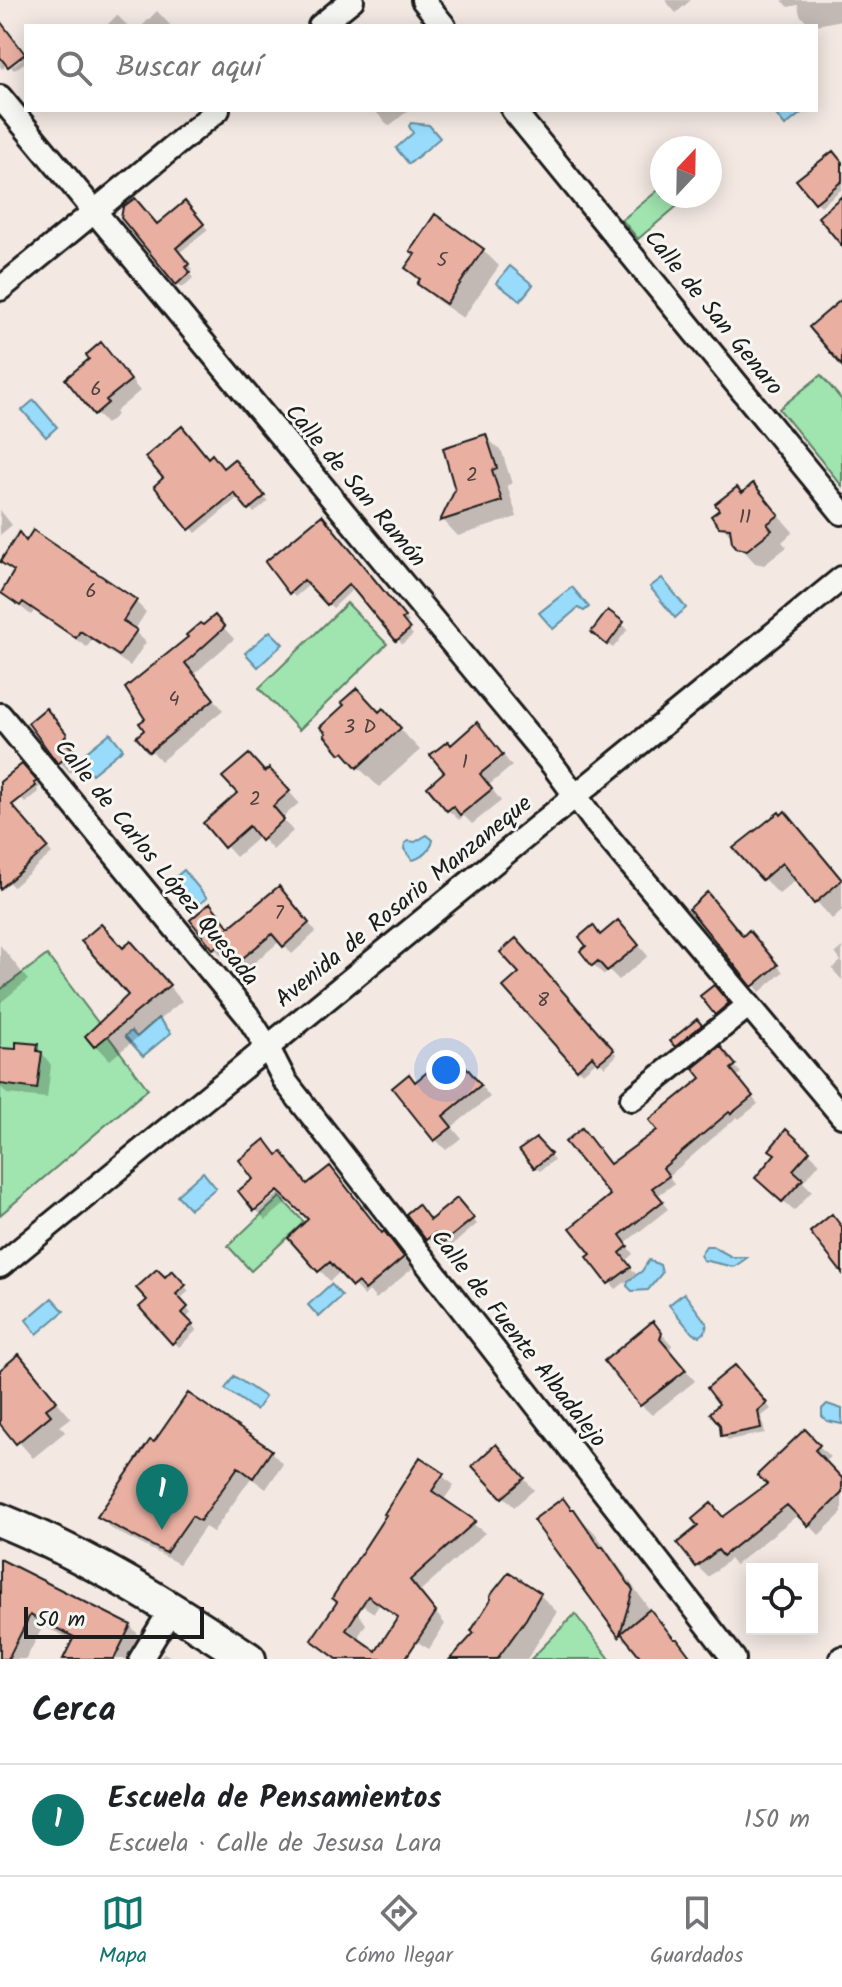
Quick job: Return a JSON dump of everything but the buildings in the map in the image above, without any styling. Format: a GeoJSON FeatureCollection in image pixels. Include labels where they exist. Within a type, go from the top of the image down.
{"type":"FeatureCollection","features":[{"type":"Feature","properties":{"kind":"main road"},"geometry":{"type":"LineString","coordinates":[[0,1520],[91,1561],[172,1608],[249,1659]]}},
{"type":"Feature","properties":{"kind":"street"},"geometry":{"type":"LineString","coordinates":[[322,24],[352,0]]}},
{"type":"Feature","properties":{"kind":"street"},"geometry":{"type":"LineString","coordinates":[[423,0],[442,24]]}},
{"type":"Feature","properties":{"kind":"street","name":"Calle de San Ramón"},"geometry":{"type":"LineString","coordinates":[[0,97],[842,1116]]}},
{"type":"Feature","properties":{"kind":"street"},"geometry":{"type":"LineString","coordinates":[[0,289],[216,112]]}},
{"type":"Feature","properties":{"kind":"street","name":"Calle de San Genaro"},"geometry":{"type":"LineString","coordinates":[[515,112],[842,513]]}},
{"type":"Feature","properties":{"kind":"street","name":"Avenida de Rosario Manzaneque"},"geometry":{"type":"LineString","coordinates":[[0,1266],[842,578]]}},
{"type":"Feature","properties":{"kind":"street","name":"Calle de Carlos López Quesada"},"geometry":{"type":"LineString","coordinates":[[0,715],[247,1015],[268,1048]]}},
{"type":"Feature","properties":{"kind":"street"},"geometry":{"type":"LineString","coordinates":[[632,1099],[749,1005]]}},
{"type":"Feature","properties":{"kind":"street","name":"Calle de Fuente Albadalejo"},"geometry":{"type":"LineString","coordinates":[[268,1048],[285,1081],[734,1659]]}},
{"type":"Feature","properties":{"kind":"street"},"geometry":{"type":"LineString","coordinates":[[141,1659],[172,1608]]}},
{"type":"Feature","properties":{"kind":"green space"},"geometry":{"type":"Polygon","coordinates":[[[650,197],[650,208],[675,208],[638,239],[622,220],[650,197]]]}},
{"type":"Feature","properties":{"kind":"green space"},"geometry":{"type":"Polygon","coordinates":[[[821,375],[842,400],[842,486],[779,409],[821,375]]]}},
{"type":"Feature","properties":{"kind":"green space"},"geometry":{"type":"Polygon","coordinates":[[[347,603],[387,644],[299,730],[259,688],[347,603]]]}},
{"type":"Feature","properties":{"kind":"green space"},"geometry":{"type":"Polygon","coordinates":[[[47,955],[148,1089],[0,1215],[0,990],[47,955]]]}},
{"type":"Feature","properties":{"kind":"green space"},"geometry":{"type":"Polygon","coordinates":[[[280,1197],[304,1222],[251,1271],[228,1246],[280,1197]]]}},
{"type":"Feature","properties":{"kind":"green space"},"geometry":{"type":"Polygon","coordinates":[[[575,1614],[610,1659],[531,1659],[575,1614]]]}},
{"type":"Feature","properties":{"kind":"water"},"geometry":{"type":"Polygon","coordinates":[[[774,112],[802,112],[785,126],[774,112]]]}},
{"type":"Feature","properties":{"kind":"water"},"geometry":{"type":"Polygon","coordinates":[[[411,123],[429,125],[440,138],[409,164],[396,148],[413,133],[409,126],[411,123]]]}},
{"type":"Feature","properties":{"kind":"water"},"geometry":{"type":"Polygon","coordinates":[[[510,266],[533,285],[520,301],[496,283],[510,266]]]}},
{"type":"Feature","properties":{"kind":"water"},"geometry":{"type":"Polygon","coordinates":[[[34,400],[57,427],[46,437],[22,410],[34,400]]]}},
{"type":"Feature","properties":{"kind":"water"},"geometry":{"type":"Polygon","coordinates":[[[662,578],[686,608],[675,618],[650,587],[662,578]]]}},
{"type":"Feature","properties":{"kind":"water"},"geometry":{"type":"Polygon","coordinates":[[[572,587],[589,607],[584,611],[578,608],[553,629],[539,613],[572,587]]]}},
{"type":"Feature","properties":{"kind":"water"},"geometry":{"type":"Polygon","coordinates":[[[270,631],[283,644],[258,667],[245,653],[270,631]]]}},
{"type":"Feature","properties":{"kind":"water"},"geometry":{"type":"Polygon","coordinates":[[[110,733],[123,749],[92,774],[79,758],[110,733]]]}},
{"type":"Feature","properties":{"kind":"water"},"geometry":{"type":"Polygon","coordinates":[[[427,835],[433,840],[430,847],[422,856],[412,860],[404,849],[405,843],[415,842],[427,835]]]}},
{"type":"Feature","properties":{"kind":"water"},"geometry":{"type":"Polygon","coordinates":[[[184,870],[207,898],[193,909],[171,881],[184,870]]]}},
{"type":"Feature","properties":{"kind":"water"},"geometry":{"type":"Polygon","coordinates":[[[158,1018],[171,1033],[143,1056],[125,1036],[131,1031],[137,1037],[158,1018]]]}},
{"type":"Feature","properties":{"kind":"water"},"geometry":{"type":"Polygon","coordinates":[[[203,1172],[216,1188],[190,1209],[177,1195],[203,1172]]]}},
{"type":"Feature","properties":{"kind":"water"},"geometry":{"type":"Polygon","coordinates":[[[706,1246],[732,1257],[748,1257],[734,1267],[703,1260],[700,1255],[706,1246]]]}},
{"type":"Feature","properties":{"kind":"water"},"geometry":{"type":"Polygon","coordinates":[[[649,1260],[660,1265],[662,1273],[648,1290],[632,1291],[627,1286],[628,1281],[642,1271],[649,1260]]]}},
{"type":"Feature","properties":{"kind":"water"},"geometry":{"type":"Polygon","coordinates":[[[331,1284],[342,1296],[319,1317],[308,1305],[331,1284]]]}},
{"type":"Feature","properties":{"kind":"water"},"geometry":{"type":"Polygon","coordinates":[[[684,1293],[707,1324],[700,1336],[692,1333],[669,1305],[684,1293]]]}},
{"type":"Feature","properties":{"kind":"water"},"geometry":{"type":"Polygon","coordinates":[[[52,1298],[64,1311],[37,1334],[26,1320],[52,1298]]]}},
{"type":"Feature","properties":{"kind":"water"},"geometry":{"type":"Polygon","coordinates":[[[234,1376],[265,1397],[256,1410],[225,1389],[234,1376]]]}},
{"type":"Feature","properties":{"kind":"water"},"geometry":{"type":"Polygon","coordinates":[[[827,1404],[842,1409],[842,1424],[827,1421],[822,1416],[822,1409],[827,1404]]]}},
{"type":"Feature","properties":{"kind":"place","name":"Escuela de Pensamientos"},"geometry":{"type":"Point","coordinates":[162,1530]}}]}
